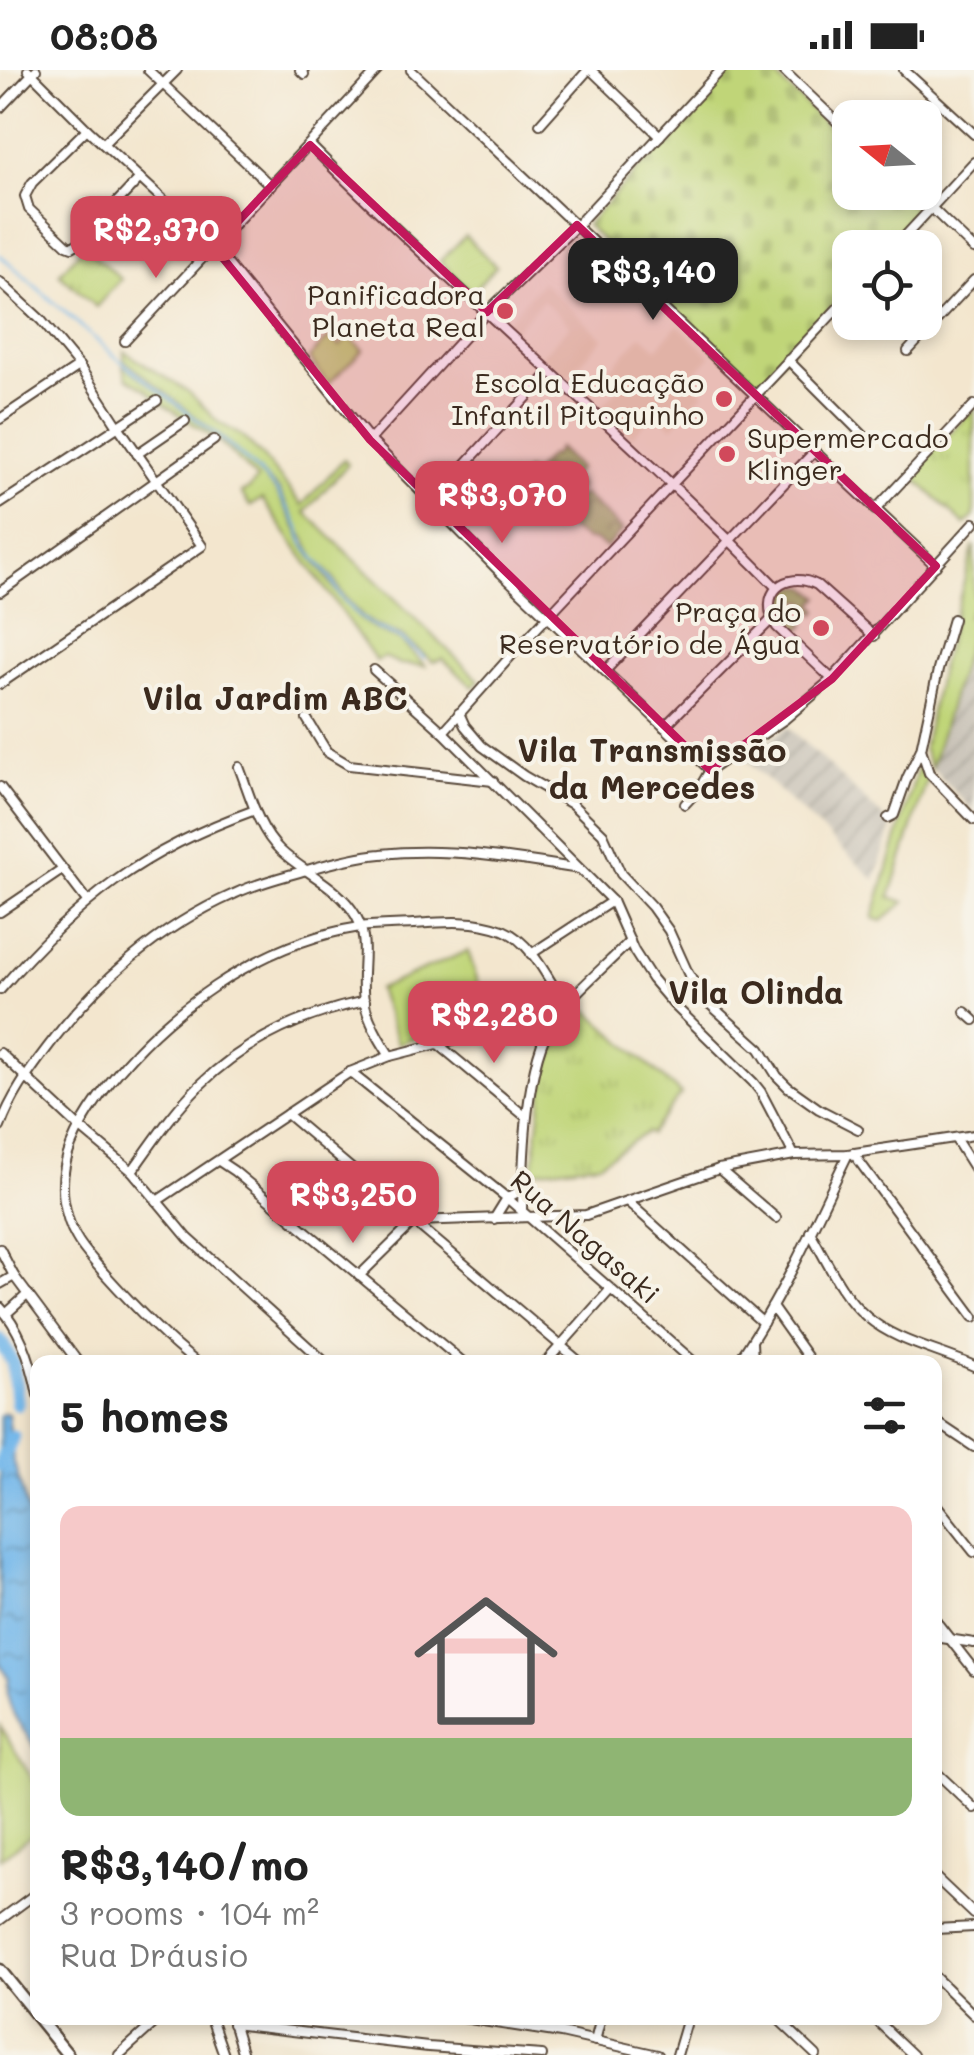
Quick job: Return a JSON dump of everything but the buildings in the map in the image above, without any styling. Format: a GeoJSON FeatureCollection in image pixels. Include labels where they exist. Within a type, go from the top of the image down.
{"type":"FeatureCollection","features":[{"type":"Feature","properties":{"kind":"main road"},"geometry":{"type":"LineString","coordinates":[[0,1970],[30,2007]]}},
{"type":"Feature","properties":{"kind":"main road"},"geometry":{"type":"LineString","coordinates":[[44,2025],[68,2055]]}},
{"type":"Feature","properties":{"kind":"street"},"geometry":{"type":"LineString","coordinates":[[148,70],[272,186]]}},
{"type":"Feature","properties":{"kind":"street"},"geometry":{"type":"LineString","coordinates":[[103,144],[177,70]]}},
{"type":"Feature","properties":{"kind":"street"},"geometry":{"type":"LineString","coordinates":[[125,341],[378,70]]}},
{"type":"Feature","properties":{"kind":"street"},"geometry":{"type":"LineString","coordinates":[[411,70],[936,566]]}},
{"type":"Feature","properties":{"kind":"street"},"geometry":{"type":"LineString","coordinates":[[540,124],[590,70],[660,136]]}},
{"type":"Feature","properties":{"kind":"street"},"geometry":{"type":"LineString","coordinates":[[370,440],[486,312],[577,224],[721,70]]}},
{"type":"Feature","properties":{"kind":"street"},"geometry":{"type":"LineString","coordinates":[[783,70],[832,117]]}},
{"type":"Feature","properties":{"kind":"street"},"geometry":{"type":"LineString","coordinates":[[904,70],[974,134]]}},
{"type":"Feature","properties":{"kind":"street"},"geometry":{"type":"LineString","coordinates":[[0,108],[32,71],[87,129],[214,246],[370,440],[501,573],[710,770]]}},
{"type":"Feature","properties":{"kind":"street"},"geometry":{"type":"LineString","coordinates":[[87,129],[32,183],[25,196],[29,209],[67,245],[77,244],[140,178]]}},
{"type":"Feature","properties":{"kind":"street"},"geometry":{"type":"LineString","coordinates":[[310,144],[776,587]]}},
{"type":"Feature","properties":{"kind":"street"},"geometry":{"type":"LineString","coordinates":[[942,196],[974,162]]}},
{"type":"Feature","properties":{"kind":"street"},"geometry":{"type":"LineString","coordinates":[[911,230],[929,210]]}},
{"type":"Feature","properties":{"kind":"street"},"geometry":{"type":"LineString","coordinates":[[935,210],[974,248]]}},
{"type":"Feature","properties":{"kind":"street"},"geometry":{"type":"LineString","coordinates":[[908,351],[974,280]]}},
{"type":"Feature","properties":{"kind":"street"},"geometry":{"type":"LineString","coordinates":[[0,282],[41,320],[79,366],[202,546],[0,684]]}},
{"type":"Feature","properties":{"kind":"street"},"geometry":{"type":"LineString","coordinates":[[443,732],[832,314]]}},
{"type":"Feature","properties":{"kind":"street"},"geometry":{"type":"LineString","coordinates":[[788,360],[870,442]]}},
{"type":"Feature","properties":{"kind":"street"},"geometry":{"type":"LineString","coordinates":[[0,419],[79,366]]}},
{"type":"Feature","properties":{"kind":"street"},"geometry":{"type":"LineString","coordinates":[[432,501],[550,372]]}},
{"type":"Feature","properties":{"kind":"street"},"geometry":{"type":"LineString","coordinates":[[0,504],[156,401]]}},
{"type":"Feature","properties":{"kind":"street"},"geometry":{"type":"LineString","coordinates":[[875,510],[974,405]]}},
{"type":"Feature","properties":{"kind":"street"},"geometry":{"type":"LineString","coordinates":[[137,454],[184,421]]}},
{"type":"Feature","properties":{"kind":"street"},"geometry":{"type":"LineString","coordinates":[[0,592],[214,440]]}},
{"type":"Feature","properties":{"kind":"street"},"geometry":{"type":"LineString","coordinates":[[605,671],[814,452]]}},
{"type":"Feature","properties":{"kind":"street"},"geometry":{"type":"LineString","coordinates":[[684,804],[710,770],[785,719],[832,679],[974,523]]}},
{"type":"Feature","properties":{"kind":"street"},"geometry":{"type":"LineString","coordinates":[[832,679],[772,619],[771,599],[776,587],[797,579],[818,585],[874,636]]}},
{"type":"Feature","properties":{"kind":"street"},"geometry":{"type":"LineString","coordinates":[[664,727],[772,619]]}},
{"type":"Feature","properties":{"kind":"street"},"geometry":{"type":"LineString","coordinates":[[888,818],[894,816],[921,749],[953,619]]}},
{"type":"Feature","properties":{"kind":"street"},"geometry":{"type":"LineString","coordinates":[[374,670],[443,732],[612,901],[652,979],[761,1092],[794,1154]]}},
{"type":"Feature","properties":{"kind":"street"},"geometry":{"type":"LineString","coordinates":[[459,712],[464,726],[482,746],[572,804],[603,834],[622,874],[670,930],[702,998],[760,1049],[788,1087],[858,1130]]}},
{"type":"Feature","properties":{"kind":"street"},"geometry":{"type":"LineString","coordinates":[[307,719],[327,752],[350,765],[492,781]]}},
{"type":"Feature","properties":{"kind":"street"},"geometry":{"type":"LineString","coordinates":[[921,749],[929,773],[974,820]]}},
{"type":"Feature","properties":{"kind":"street"},"geometry":{"type":"LineString","coordinates":[[239,768],[261,824],[278,848],[350,907],[362,927],[364,1001],[390,1056]]}},
{"type":"Feature","properties":{"kind":"street"},"geometry":{"type":"LineString","coordinates":[[0,787],[88,901]]}},
{"type":"Feature","properties":{"kind":"street"},"geometry":{"type":"LineString","coordinates":[[0,990],[37,948],[88,901],[156,853],[212,825],[256,810]]}},
{"type":"Feature","properties":{"kind":"street"},"geometry":{"type":"LineString","coordinates":[[0,1126],[26,1076],[73,1013],[122,965],[220,900],[307,870],[381,854],[446,851],[580,868]]}},
{"type":"Feature","properties":{"kind":"street"},"geometry":{"type":"LineString","coordinates":[[0,912],[62,870]]}},
{"type":"Feature","properties":{"kind":"street"},"geometry":{"type":"LineString","coordinates":[[531,954],[612,901]]}},
{"type":"Feature","properties":{"kind":"street"},"geometry":{"type":"LineString","coordinates":[[187,1355],[120,1290],[75,1236],[63,1200],[66,1160],[78,1126],[142,1046],[187,1005],[242,970],[324,936],[362,927],[431,922],[478,924],[507,932],[531,954],[565,1005]]}},
{"type":"Feature","properties":{"kind":"street"},"geometry":{"type":"LineString","coordinates":[[526,1214],[522,1190],[526,1118],[535,1072],[551,1024],[630,941]]}},
{"type":"Feature","properties":{"kind":"street"},"geometry":{"type":"LineString","coordinates":[[132,1171],[200,1086],[238,1054],[319,1012],[364,1001]]}},
{"type":"Feature","properties":{"kind":"street"},"geometry":{"type":"LineString","coordinates":[[965,1012],[974,1020]]}},
{"type":"Feature","properties":{"kind":"street"},"geometry":{"type":"LineString","coordinates":[[157,1201],[350,1072],[390,1056],[527,1021],[551,1024]]}},
{"type":"Feature","properties":{"kind":"street"},"geometry":{"type":"LineString","coordinates":[[438,1044],[526,1118]]}},
{"type":"Feature","properties":{"kind":"street"},"geometry":{"type":"LineString","coordinates":[[0,1053],[132,1171],[188,1238],[317,1355]]}},
{"type":"Feature","properties":{"kind":"street","name":"Rua Nagasaki"},"geometry":{"type":"LineString","coordinates":[[350,1072],[508,1198],[686,1355]]}},
{"type":"Feature","properties":{"kind":"street"},"geometry":{"type":"LineString","coordinates":[[287,1114],[571,1355]]}},
{"type":"Feature","properties":{"kind":"street"},"geometry":{"type":"LineString","coordinates":[[359,1276],[415,1221],[526,1214],[586,1215],[719,1169],[794,1154],[850,1154],[974,1135]]}},
{"type":"Feature","properties":{"kind":"street"},"geometry":{"type":"LineString","coordinates":[[955,1138],[974,1168]]}},
{"type":"Feature","properties":{"kind":"street"},"geometry":{"type":"LineString","coordinates":[[743,1355],[772,1307],[850,1154]]}},
{"type":"Feature","properties":{"kind":"street"},"geometry":{"type":"LineString","coordinates":[[850,1154],[974,1317]]}},
{"type":"Feature","properties":{"kind":"street"},"geometry":{"type":"LineString","coordinates":[[219,1161],[455,1355]]}},
{"type":"Feature","properties":{"kind":"street"},"geometry":{"type":"LineString","coordinates":[[719,1169],[776,1218]]}},
{"type":"Feature","properties":{"kind":"street"},"geometry":{"type":"LineString","coordinates":[[494,1219],[508,1198],[522,1190]]}},
{"type":"Feature","properties":{"kind":"street"},"geometry":{"type":"LineString","coordinates":[[627,1201],[763,1323]]}},
{"type":"Feature","properties":{"kind":"street"},"geometry":{"type":"LineString","coordinates":[[810,1232],[845,1292],[867,1318],[894,1334],[974,1366]]}},
{"type":"Feature","properties":{"kind":"street"},"geometry":{"type":"LineString","coordinates":[[0,1250],[14,1276],[73,1355]]}},
{"type":"Feature","properties":{"kind":"street"},"geometry":{"type":"LineString","coordinates":[[0,1284],[14,1276]]}},
{"type":"Feature","properties":{"kind":"street"},"geometry":{"type":"LineString","coordinates":[[552,1355],[610,1290]]}},
{"type":"Feature","properties":{"kind":"street"},"geometry":{"type":"LineString","coordinates":[[28,1294],[3,1310],[30,1366]]}},
{"type":"Feature","properties":{"kind":"street"},"geometry":{"type":"LineString","coordinates":[[772,1307],[806,1355]]}},
{"type":"Feature","properties":{"kind":"street"},"geometry":{"type":"LineString","coordinates":[[752,1342],[753,1355]]}},
{"type":"Feature","properties":{"kind":"street"},"geometry":{"type":"LineString","coordinates":[[942,1426],[974,1447]]}},
{"type":"Feature","properties":{"kind":"street"},"geometry":{"type":"LineString","coordinates":[[942,1512],[974,1552]]}},
{"type":"Feature","properties":{"kind":"street"},"geometry":{"type":"LineString","coordinates":[[942,1629],[974,1670]]}},
{"type":"Feature","properties":{"kind":"street"},"geometry":{"type":"LineString","coordinates":[[942,1638],[974,1642]]}},
{"type":"Feature","properties":{"kind":"street"},"geometry":{"type":"LineString","coordinates":[[942,1778],[974,1808]]}},
{"type":"Feature","properties":{"kind":"street"},"geometry":{"type":"LineString","coordinates":[[942,1884],[974,1914]]}},
{"type":"Feature","properties":{"kind":"street"},"geometry":{"type":"LineString","coordinates":[[0,1920],[30,1898]]}},
{"type":"Feature","properties":{"kind":"street"},"geometry":{"type":"LineString","coordinates":[[942,1929],[974,1927]]}},
{"type":"Feature","properties":{"kind":"street"},"geometry":{"type":"LineString","coordinates":[[942,1985],[974,2015]]}},
{"type":"Feature","properties":{"kind":"street"},"geometry":{"type":"LineString","coordinates":[[942,1992],[949,1992]]}},
{"type":"Feature","properties":{"kind":"street"},"geometry":{"type":"LineString","coordinates":[[119,2055],[148,2025]]}},
{"type":"Feature","properties":{"kind":"street"},"geometry":{"type":"LineString","coordinates":[[213,2025],[223,2055],[238,2039]]}},
{"type":"Feature","properties":{"kind":"street"},"geometry":{"type":"LineString","coordinates":[[233,2025],[244,2055]]}},
{"type":"Feature","properties":{"kind":"street"},"geometry":{"type":"LineString","coordinates":[[262,2025],[428,2047],[542,2055],[548,2031]]}},
{"type":"Feature","properties":{"kind":"street"},"geometry":{"type":"LineString","coordinates":[[515,2025],[658,2055]]}},
{"type":"Feature","properties":{"kind":"street"},"geometry":{"type":"LineString","coordinates":[[594,2041],[600,2025]]}},
{"type":"Feature","properties":{"kind":"street"},"geometry":{"type":"LineString","coordinates":[[677,2055],[686,2025]]}},
{"type":"Feature","properties":{"kind":"street"},"geometry":{"type":"LineString","coordinates":[[784,2025],[816,2055]]}},
{"type":"Feature","properties":{"kind":"street"},"geometry":{"type":"LineString","coordinates":[[881,2025],[913,2055]]}},
{"type":"Feature","properties":{"kind":"highlighted area"},"geometry":{"type":"Polygon","coordinates":[[[310,145],[487,312],[577,225],[936,566],[832,679],[710,770],[370,440],[214,247],[310,145]]]}},
{"type":"Feature","properties":{"kind":"shaded area"},"geometry":{"type":"Polygon","coordinates":[[[542,282],[603,338],[566,379],[541,356],[570,325],[543,300],[513,332],[504,324],[542,282]]]}},
{"type":"Feature","properties":{"kind":"shaded area"},"geometry":{"type":"Polygon","coordinates":[[[678,325],[711,356],[690,379],[704,393],[672,427],[655,411],[632,437],[600,408],[623,384],[609,370],[642,335],[657,348],[678,325]]]}},
{"type":"Feature","properties":{"kind":"shaded area"},"geometry":{"type":"Polygon","coordinates":[[[974,623],[974,812],[932,768],[974,623]]]}},
{"type":"Feature","properties":{"kind":"shaded area"},"geometry":{"type":"Polygon","coordinates":[[[788,727],[892,826],[875,880],[743,757],[788,727]]]}},
{"type":"Feature","properties":{"kind":"shaded area"},"geometry":{"type":"Polygon","coordinates":[[[246,2031],[395,2055],[251,2055],[243,2035],[246,2031]]]}},
{"type":"Feature","properties":{"kind":"green space"},"geometry":{"type":"Polygon","coordinates":[[[732,70],[769,70],[832,130],[832,210],[919,213],[903,230],[832,230],[832,306],[756,387],[586,225],[732,70]]]}},
{"type":"Feature","properties":{"kind":"green space"},"geometry":{"type":"Polygon","coordinates":[[[465,236],[496,266],[472,292],[440,261],[465,236]]]}},
{"type":"Feature","properties":{"kind":"green space"},"geometry":{"type":"Polygon","coordinates":[[[84,246],[121,279],[96,307],[59,274],[84,246]]]}},
{"type":"Feature","properties":{"kind":"green space"},"geometry":{"type":"Polygon","coordinates":[[[330,336],[340,346],[349,336],[363,350],[328,384],[309,358],[330,336]]]}},
{"type":"Feature","properties":{"kind":"green space"},"geometry":{"type":"Polygon","coordinates":[[[124,351],[190,393],[218,422],[242,436],[302,505],[344,459],[348,464],[305,512],[479,680],[473,687],[443,659],[433,662],[402,636],[363,617],[315,558],[279,490],[225,440],[124,360],[124,351]]]}},
{"type":"Feature","properties":{"kind":"green space"},"geometry":{"type":"Polygon","coordinates":[[[123,364],[225,442],[260,474],[277,493],[302,543],[340,597],[375,630],[400,640],[425,666],[400,664],[385,657],[376,661],[262,499],[250,506],[241,493],[257,479],[221,443],[127,378],[123,364]]]}},
{"type":"Feature","properties":{"kind":"green space"},"geometry":{"type":"Polygon","coordinates":[[[974,408],[974,516],[965,525],[911,475],[974,408]]]}},
{"type":"Feature","properties":{"kind":"green space"},"geometry":{"type":"Polygon","coordinates":[[[558,448],[579,468],[571,477],[579,485],[578,490],[553,493],[555,499],[584,495],[623,530],[606,548],[566,527],[567,509],[559,509],[553,515],[545,508],[549,503],[538,494],[529,504],[511,490],[494,509],[486,499],[498,484],[506,490],[526,470],[532,474],[558,448]]]}},
{"type":"Feature","properties":{"kind":"green space"},"geometry":{"type":"Polygon","coordinates":[[[974,545],[974,603],[967,617],[974,622],[931,768],[923,749],[974,545]]]}},
{"type":"Feature","properties":{"kind":"green space"},"geometry":{"type":"Polygon","coordinates":[[[806,586],[820,597],[814,604],[819,610],[816,614],[805,601],[794,602],[793,611],[806,624],[796,635],[781,615],[778,602],[786,590],[806,586]]]}},
{"type":"Feature","properties":{"kind":"green space"},"geometry":{"type":"Polygon","coordinates":[[[919,764],[927,780],[890,897],[905,902],[882,921],[873,918],[919,764]]]}},
{"type":"Feature","properties":{"kind":"green space"},"geometry":{"type":"Polygon","coordinates":[[[468,951],[487,1010],[398,1044],[378,989],[468,951]]]}},
{"type":"Feature","properties":{"kind":"green space"},"geometry":{"type":"Polygon","coordinates":[[[584,1007],[681,1094],[650,1134],[647,1132],[599,1163],[533,1171],[547,1068],[584,1007]]]}},
{"type":"Feature","properties":{"kind":"green space"},"geometry":{"type":"Polygon","coordinates":[[[0,1726],[30,1775],[30,1837],[0,1858],[0,1726]]]}},
{"type":"Feature","properties":{"kind":"water"},"geometry":{"type":"Polygon","coordinates":[[[8,1414],[13,1459],[30,1519],[30,1740],[11,1708],[9,1678],[0,1664],[0,1416],[8,1414]]]}},
{"type":"Feature","properties":{"kind":"waterway"},"geometry":{"type":"LineString","coordinates":[[0,255],[117,358],[225,441],[260,473],[278,492],[300,530],[303,543],[341,597],[360,617],[400,638],[424,658]]}},
{"type":"Feature","properties":{"kind":"waterway"},"geometry":{"type":"LineString","coordinates":[[0,1340],[13,1363],[17,1403]]}},
{"type":"Feature","properties":{"kind":"waterway"},"geometry":{"type":"LineString","coordinates":[[0,1465],[13,1437]]}},
{"type":"Feature","properties":{"kind":"place","name":"Panificadora Planeta Real"},"geometry":{"type":"Point","coordinates":[505,311]}},
{"type":"Feature","properties":{"kind":"place","name":"Escola Educação Infantil Pitoquinho"},"geometry":{"type":"Point","coordinates":[724,399]}},
{"type":"Feature","properties":{"kind":"place","name":"Supermercado Klinger"},"geometry":{"type":"Point","coordinates":[727,454]}},
{"type":"Feature","properties":{"kind":"place","name":"Praça do Reservatório de Água"},"geometry":{"type":"Point","coordinates":[821,628]}},
{"type":"Feature","properties":{"kind":"district","name":"Vila Jardim ABC"},"geometry":{"type":"Point","coordinates":[275,699]}},
{"type":"Feature","properties":{"kind":"district","name":"Vila Transmissão da Mercedes"},"geometry":{"type":"Point","coordinates":[652,770]}},
{"type":"Feature","properties":{"kind":"district","name":"Vila Olinda"},"geometry":{"type":"Point","coordinates":[756,993]}}]}
